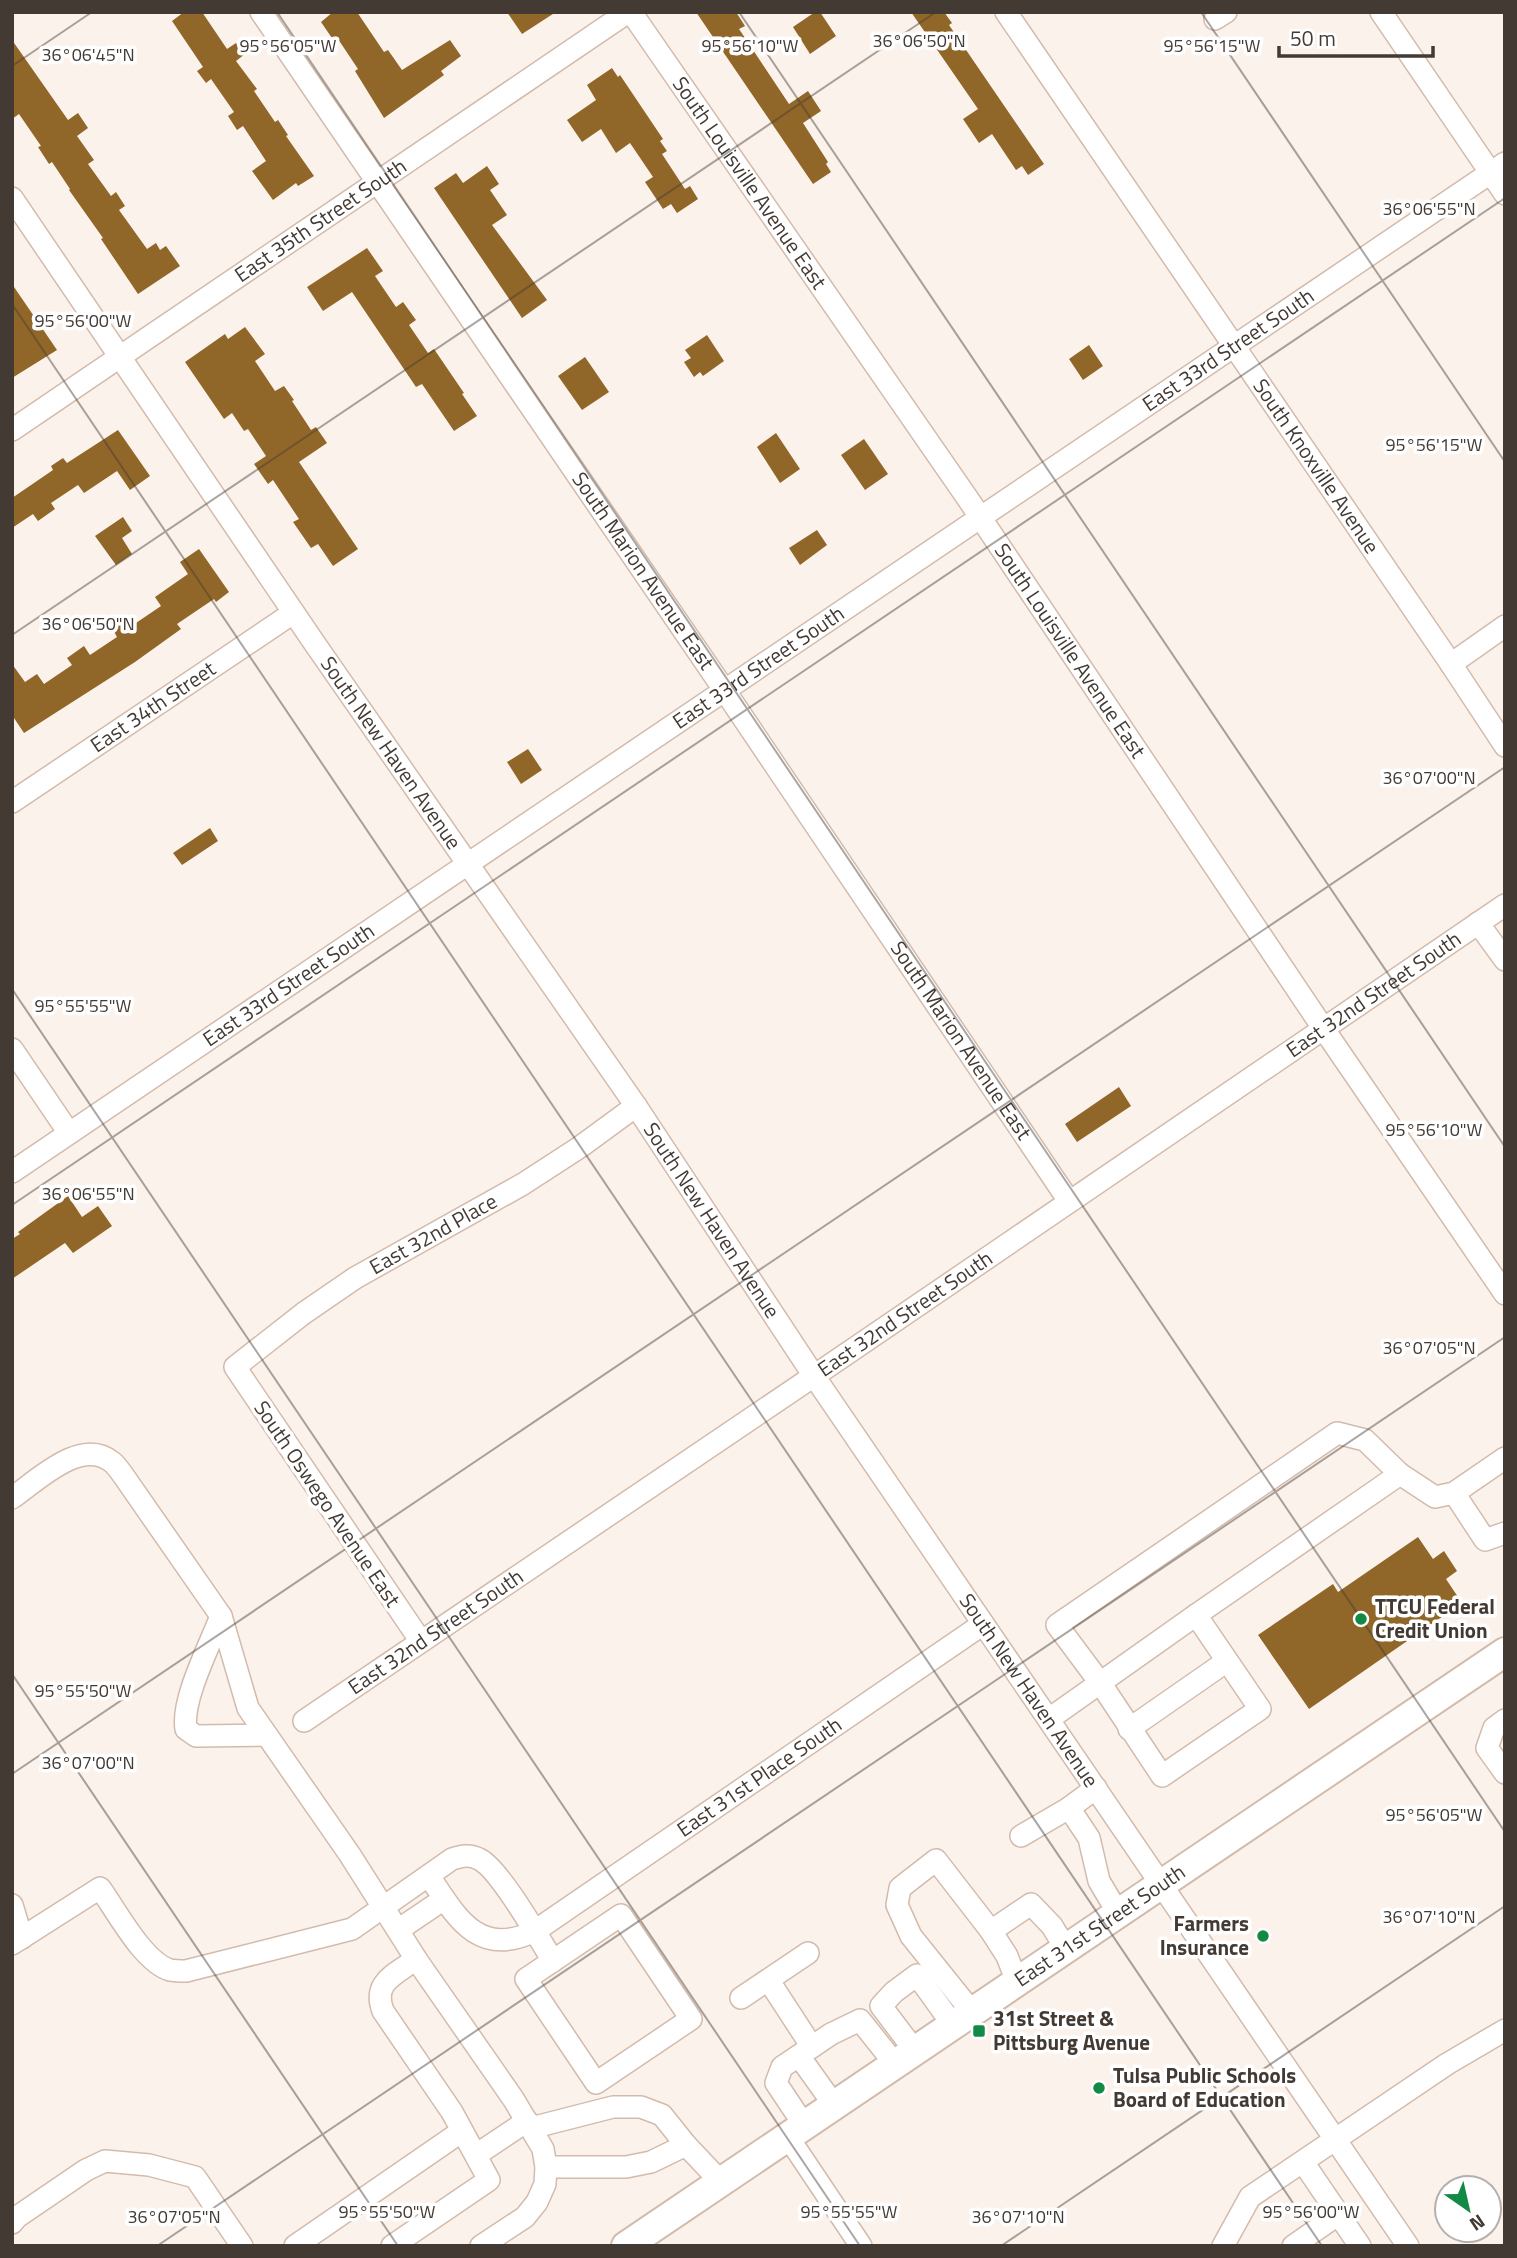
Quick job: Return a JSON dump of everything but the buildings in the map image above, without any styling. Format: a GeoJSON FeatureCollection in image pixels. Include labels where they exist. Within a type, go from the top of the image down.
{"type":"FeatureCollection","features":[{"type":"Feature","properties":{"kind":"main road","name":"East 31st Street South"},"geometry":{"type":"LineString","coordinates":[[639,2242],[721,2182],[1505,1651]]}},
{"type":"Feature","properties":{"kind":"street","name":"South Marion Avenue East"},"geometry":{"type":"LineString","coordinates":[[261,12],[726,691],[1069,1200]]}},
{"type":"Feature","properties":{"kind":"street","name":"East 35th Street South"},"geometry":{"type":"LineString","coordinates":[[12,430],[629,12]]}},
{"type":"Feature","properties":{"kind":"street","name":"South Louisville Avenue East"},"geometry":{"type":"LineString","coordinates":[[629,12],[981,518],[1505,1294]]}},
{"type":"Feature","properties":{"kind":"street","name":"South Knoxville Avenue"},"geometry":{"type":"LineString","coordinates":[[1006,12],[1505,746]]}},
{"type":"Feature","properties":{"kind":"street"},"geometry":{"type":"LineString","coordinates":[[1381,12],[1497,168],[1505,194]]}},
{"type":"Feature","properties":{"kind":"street","name":"East 33rd Street South"},"geometry":{"type":"LineString","coordinates":[[12,1172],[1497,168]]}},
{"type":"Feature","properties":{"kind":"street","name":"South New Haven Avenue"},"geometry":{"type":"LineString","coordinates":[[12,198],[293,613],[636,1106],[814,1376],[1408,2246]]}},
{"type":"Feature","properties":{"kind":"street","name":"East 34th Street"},"geometry":{"type":"LineString","coordinates":[[12,802],[293,613]]}},
{"type":"Feature","properties":{"kind":"street"},"geometry":{"type":"LineString","coordinates":[[1451,664],[1505,626]]}},
{"type":"Feature","properties":{"kind":"street","name":"East 32nd Street South"},"geometry":{"type":"LineString","coordinates":[[304,1721],[1505,905]]}},
{"type":"Feature","properties":{"kind":"street"},"geometry":{"type":"LineString","coordinates":[[1479,923],[1505,960]]}},
{"type":"Feature","properties":{"kind":"street"},"geometry":{"type":"LineString","coordinates":[[12,1049],[69,1133]]}},
{"type":"Feature","properties":{"kind":"street","name":"East 32nd Place"},"geometry":{"type":"LineString","coordinates":[[235,1367],[304,1313],[355,1278],[523,1184],[636,1106]]}},
{"type":"Feature","properties":{"kind":"street","name":"South Oswego Avenue East"},"geometry":{"type":"LineString","coordinates":[[235,1367],[420,1640]]}},
{"type":"Feature","properties":{"kind":"street"},"geometry":{"type":"LineString","coordinates":[[1196,1615],[1260,1710],[1162,1776],[1101,1684],[1057,1625],[1337,1433],[1365,1440],[1401,1474],[1435,1497],[1454,1493],[1505,1458]]}},
{"type":"Feature","properties":{"kind":"street"},"geometry":{"type":"LineString","coordinates":[[12,1498],[75,1456],[89,1454],[112,1462],[221,1616],[247,1708],[350,1855],[382,1908],[543,2149],[545,2184],[537,2202],[525,2217],[481,2246]]}},
{"type":"Feature","properties":{"kind":"street"},"geometry":{"type":"LineString","coordinates":[[1049,1720],[1401,1474]]}},
{"type":"Feature","properties":{"kind":"street"},"geometry":{"type":"LineString","coordinates":[[1454,1493],[1485,1540],[1504,1533]]}},
{"type":"Feature","properties":{"kind":"street"},"geometry":{"type":"LineString","coordinates":[[221,1616],[187,1701],[184,1716],[186,1728],[196,1736],[266,1735]]}},
{"type":"Feature","properties":{"kind":"street","name":"East 31st Place South"},"geometry":{"type":"LineString","coordinates":[[429,1876],[456,1916],[468,1928],[490,1938],[507,1941],[535,1931],[983,1624]]}},
{"type":"Feature","properties":{"kind":"street"},"geometry":{"type":"LineString","coordinates":[[1129,1729],[1227,1661]]}},
{"type":"Feature","properties":{"kind":"street"},"geometry":{"type":"LineString","coordinates":[[1505,1720],[1494,1728],[1487,1748],[1505,1773]]}},
{"type":"Feature","properties":{"kind":"street"},"geometry":{"type":"LineString","coordinates":[[1021,1836],[1069,1808],[1096,1788]]}},
{"type":"Feature","properties":{"kind":"street"},"geometry":{"type":"LineString","coordinates":[[1069,1808],[1089,1838],[1099,1881],[1118,1913]]}},
{"type":"Feature","properties":{"kind":"street"},"geometry":{"type":"LineString","coordinates":[[12,1905],[17,1941],[100,1888],[143,1950],[156,1962],[171,1970],[186,1971],[352,1929],[452,1859],[467,1855],[490,1866],[553,1961]]}},
{"type":"Feature","properties":{"kind":"street"},"geometry":{"type":"LineString","coordinates":[[963,2018],[911,1936],[897,1905],[900,1888],[936,1860],[991,1931],[1007,1956],[1017,1982]]}},
{"type":"Feature","properties":{"kind":"street"},"geometry":{"type":"LineString","coordinates":[[398,1930],[444,1899]]}},
{"type":"Feature","properties":{"kind":"street"},"geometry":{"type":"LineString","coordinates":[[991,1931],[1031,1904],[1052,1926],[1066,1949]]}},
{"type":"Feature","properties":{"kind":"street"},"geometry":{"type":"LineString","coordinates":[[621,1915],[691,2019],[596,2083],[526,1979],[553,1961],[621,1915]]}},
{"type":"Feature","properties":{"kind":"street"},"geometry":{"type":"LineString","coordinates":[[741,1998],[808,1953]]}},
{"type":"Feature","properties":{"kind":"street"},"geometry":{"type":"LineString","coordinates":[[392,2246],[489,2180],[452,2112],[383,2011],[378,1998],[381,1985],[416,1959]]}},
{"type":"Feature","properties":{"kind":"street"},"geometry":{"type":"LineString","coordinates":[[905,2058],[881,2006],[894,1992],[917,1975],[963,2018]]}},
{"type":"Feature","properties":{"kind":"street"},"geometry":{"type":"LineString","coordinates":[[769,1981],[834,2105]]}},
{"type":"Feature","properties":{"kind":"street"},"geometry":{"type":"LineString","coordinates":[[861,2246],[796,2131],[776,2083],[782,2067],[831,2034],[860,2020],[905,2058]]}},
{"type":"Feature","properties":{"kind":"street"},"geometry":{"type":"LineString","coordinates":[[1223,2246],[1250,2197],[1447,2064],[1505,2030]]}},
{"type":"Feature","properties":{"kind":"street"},"geometry":{"type":"LineString","coordinates":[[476,2155],[529,2125],[613,2106],[641,2107],[662,2115],[721,2182]]}},
{"type":"Feature","properties":{"kind":"street"},"geometry":{"type":"LineString","coordinates":[[295,2246],[463,2131]]}},
{"type":"Feature","properties":{"kind":"street"},"geometry":{"type":"LineString","coordinates":[[546,2167],[626,2167],[652,2162],[686,2145]]}},
{"type":"Feature","properties":{"kind":"street"},"geometry":{"type":"LineString","coordinates":[[12,2223],[16,2217],[76,2176],[105,2161],[149,2165],[195,2177],[242,2246]]}},
{"type":"Feature","properties":{"kind":"street"},"geometry":{"type":"LineString","coordinates":[[1303,2162],[1360,2246]]}},
{"type":"Feature","properties":{"kind":"street"},"geometry":{"type":"LineString","coordinates":[[1293,2246],[1339,2214]]}},
{"type":"Feature","properties":{"kind":"place","name":"TTCU Federal Credit Union"},"geometry":{"type":"Point","coordinates":[1361,1619]}},
{"type":"Feature","properties":{"kind":"place","name":"Farmers Insurance"},"geometry":{"type":"Point","coordinates":[1263,1936]}},
{"type":"Feature","properties":{"kind":"place","name":"31st Street & Pittsburg Avenue"},"geometry":{"type":"Point","coordinates":[979,2031]}},
{"type":"Feature","properties":{"kind":"place","name":"Tulsa Public Schools Board of Education"},"geometry":{"type":"Point","coordinates":[1099,2088]}}]}
